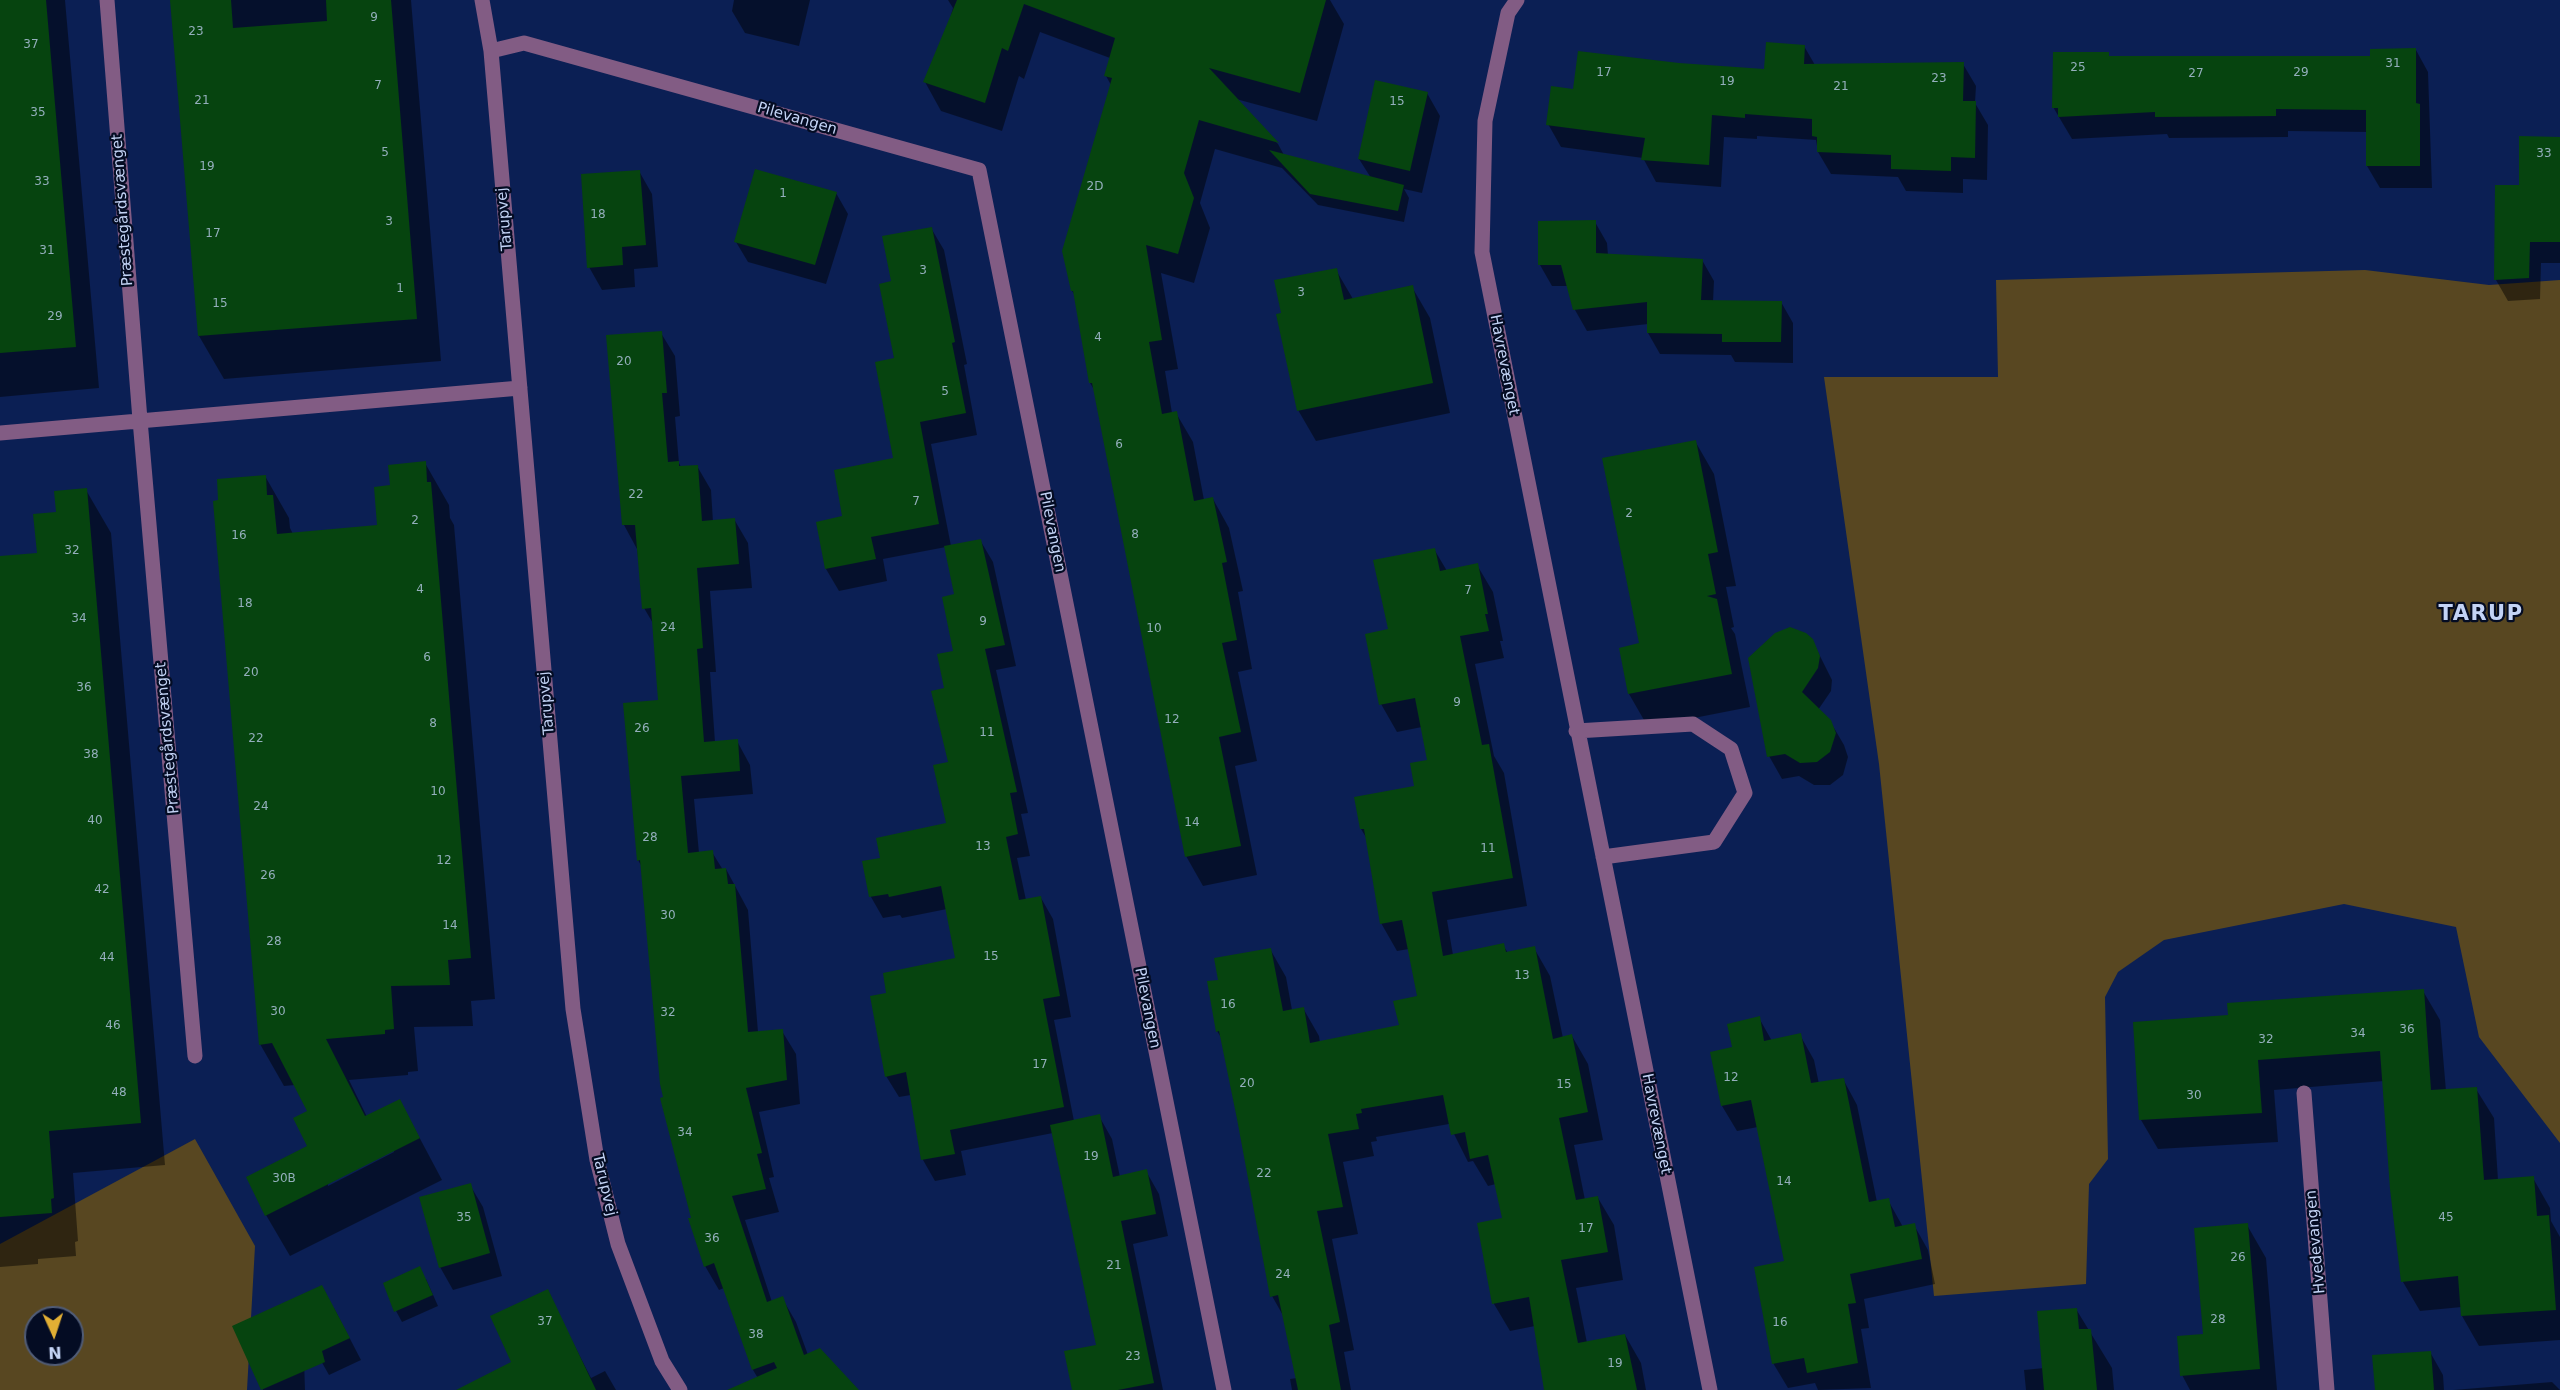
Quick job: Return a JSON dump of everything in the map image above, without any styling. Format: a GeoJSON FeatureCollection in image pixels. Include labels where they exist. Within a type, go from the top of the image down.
{"type":"FeatureCollection","features":[{"type":"Feature","properties":{"kind":"street","name":"Præstegårdsvænget"},"geometry":{"type":"LineString","coordinates":[[107,0],[140,420],[195,1056]]}},
{"type":"Feature","properties":{"kind":"street","name":"Tarupvej"},"geometry":{"type":"LineString","coordinates":[[482,0],[491,51],[573,1009],[597,1160],[618,1244],[662,1361],[680,1390]]}},
{"type":"Feature","properties":{"kind":"street","name":"Havrevænget"},"geometry":{"type":"LineString","coordinates":[[1517,0],[1508,13],[1485,121],[1482,252],[1576,731],[1710,1390]]}},
{"type":"Feature","properties":{"kind":"street","name":"Pilevangen"},"geometry":{"type":"LineString","coordinates":[[491,51],[524,43],[979,170],[1224,1390]]}},
{"type":"Feature","properties":{"kind":"street"},"geometry":{"type":"LineString","coordinates":[[0,433],[519,388]]}},
{"type":"Feature","properties":{"kind":"street"},"geometry":{"type":"LineString","coordinates":[[1576,731],[1693,724],[1731,749],[1745,793],[1714,842],[1603,857]]}},
{"type":"Feature","properties":{"kind":"street","name":"Hvedevangen"},"geometry":{"type":"LineString","coordinates":[[2304,1093],[2327,1390]]}},
{"type":"Feature","properties":{"kind":"shaded area"},"geometry":{"type":"Polygon","coordinates":[[[2365,270],[2489,285],[2560,280],[2560,1143],[2479,1037],[2456,927],[2344,904],[2164,940],[2118,972],[2105,997],[2108,1159],[2089,1184],[2086,1284],[1934,1296],[1879,764],[1824,377],[1998,377],[1996,280],[2365,270]]]}},
{"type":"Feature","properties":{"kind":"shaded area"},"geometry":{"type":"Polygon","coordinates":[[[195,1139],[255,1246],[247,1390],[0,1390],[0,1244],[195,1139]]]}},
{"type":"Feature","properties":{"kind":"building"},"geometry":{"type":"Polygon","coordinates":[[[0,0],[46,0],[76,347],[0,353],[0,0]]]}},
{"type":"Feature","properties":{"kind":"building"},"geometry":{"type":"Polygon","coordinates":[[[170,0],[231,0],[233,28],[327,21],[326,0],[391,0],[417,319],[198,336],[170,0]]]}},
{"type":"Feature","properties":{"kind":"building"},"geometry":{"type":"Polygon","coordinates":[[[957,0],[1326,0],[1300,93],[1209,68],[1279,143],[1199,120],[1184,173],[1194,198],[1178,254],[1146,245],[1162,340],[1149,342],[1162,414],[1177,411],[1194,501],[1213,497],[1227,562],[1222,563],[1237,640],[1222,643],[1241,732],[1219,737],[1241,846],[1185,857],[1092,383],[1089,383],[1073,291],[1071,291],[1062,251],[1112,78],[1104,76],[1115,38],[1024,4],[1008,51],[1002,48],[985,103],[923,82],[957,0]]]}},
{"type":"Feature","properties":{"kind":"building"},"geometry":{"type":"Polygon","coordinates":[[[1766,42],[1805,45],[1804,64],[1964,62],[1963,101],[1976,101],[1975,158],[1951,157],[1951,171],[1891,169],[1891,155],[1817,152],[1817,137],[1812,136],[1812,119],[1745,114],[1745,118],[1712,115],[1709,165],[1641,160],[1645,138],[1546,125],[1551,86],[1573,89],[1578,51],[1679,63],[1764,69],[1766,42]]]}},
{"type":"Feature","properties":{"kind":"building"},"geometry":{"type":"Polygon","coordinates":[[[2416,48],[2416,103],[2420,104],[2420,166],[2366,166],[2366,110],[2276,109],[2276,116],[2155,117],[2155,112],[2058,117],[2058,108],[2052,108],[2053,52],[2109,52],[2109,56],[2370,56],[2370,49],[2416,48]]]}},
{"type":"Feature","properties":{"kind":"building"},"geometry":{"type":"Polygon","coordinates":[[[1375,80],[1428,92],[1410,171],[1358,159],[1375,80]]]}},
{"type":"Feature","properties":{"kind":"building"},"geometry":{"type":"Polygon","coordinates":[[[2519,136],[2560,137],[2560,242],[2530,242],[2529,278],[2494,280],[2495,185],[2519,185],[2519,136]]]}},
{"type":"Feature","properties":{"kind":"building"},"geometry":{"type":"Polygon","coordinates":[[[1269,150],[1404,185],[1398,211],[1310,194],[1269,150]]]}},
{"type":"Feature","properties":{"kind":"building"},"geometry":{"type":"Polygon","coordinates":[[[755,169],[837,192],[815,265],[734,242],[755,169]]]}},
{"type":"Feature","properties":{"kind":"building"},"geometry":{"type":"Polygon","coordinates":[[[640,170],[646,245],[622,247],[623,265],[587,268],[581,174],[640,170]]]}},
{"type":"Feature","properties":{"kind":"building"},"geometry":{"type":"Polygon","coordinates":[[[1596,220],[1596,253],[1703,259],[1701,300],[1782,301],[1781,342],[1722,342],[1722,334],[1647,333],[1647,302],[1573,310],[1561,265],[1538,265],[1538,221],[1596,220]]]}},
{"type":"Feature","properties":{"kind":"building"},"geometry":{"type":"Polygon","coordinates":[[[932,227],[955,342],[952,343],[966,413],[920,422],[939,524],[871,537],[876,559],[825,569],[816,522],[842,516],[834,470],[893,458],[875,362],[894,358],[879,284],[891,281],[882,236],[932,227]]]}},
{"type":"Feature","properties":{"kind":"building"},"geometry":{"type":"Polygon","coordinates":[[[1337,268],[1344,300],[1413,285],[1433,383],[1297,411],[1276,314],[1281,313],[1274,280],[1337,268]]]}},
{"type":"Feature","properties":{"kind":"building"},"geometry":{"type":"Polygon","coordinates":[[[662,331],[667,393],[662,393],[668,462],[679,461],[679,466],[698,465],[702,521],[735,518],[739,564],[697,568],[703,648],[697,649],[704,742],[738,739],[740,771],[681,776],[688,853],[713,850],[715,869],[726,868],[728,884],[735,884],[748,1032],[783,1029],[787,1080],[746,1088],[762,1153],[757,1154],[766,1189],[732,1196],[767,1302],[783,1296],[804,1355],[820,1348],[859,1390],[727,1390],[777,1368],[774,1362],[752,1370],[714,1263],[704,1267],[688,1218],[691,1218],[660,1098],[663,1097],[640,860],[637,861],[623,703],[658,700],[651,608],[642,609],[635,525],[622,525],[606,335],[662,331]]]}},
{"type":"Feature","properties":{"kind":"building"},"geometry":{"type":"Polygon","coordinates":[[[1696,440],[1718,552],[1708,554],[1716,594],[1707,596],[1717,599],[1732,674],[1628,694],[1619,648],[1639,643],[1602,458],[1696,440]]]}},
{"type":"Feature","properties":{"kind":"building"},"geometry":{"type":"Polygon","coordinates":[[[426,461],[427,482],[431,482],[471,958],[448,960],[450,985],[391,986],[394,1029],[385,1030],[385,1034],[326,1039],[365,1116],[400,1099],[420,1138],[265,1216],[246,1177],[307,1146],[293,1118],[307,1111],[272,1043],[259,1045],[213,501],[218,500],[217,479],[266,475],[267,495],[273,495],[277,534],[377,525],[374,487],[390,485],[388,465],[426,461]]]}},
{"type":"Feature","properties":{"kind":"building"},"geometry":{"type":"Polygon","coordinates":[[[87,488],[141,1123],[49,1131],[54,1198],[51,1199],[52,1213],[0,1217],[0,556],[37,553],[33,514],[56,512],[54,491],[87,488]]]}},
{"type":"Feature","properties":{"kind":"building"},"geometry":{"type":"Polygon","coordinates":[[[981,539],[1005,645],[985,649],[1017,792],[1010,793],[1018,834],[1006,837],[1019,900],[1041,896],[1060,996],[1043,999],[1064,1107],[950,1130],[955,1154],[921,1160],[906,1072],[885,1077],[870,996],[886,993],[883,973],[955,958],[941,886],[889,897],[888,894],[869,897],[862,861],[880,858],[876,838],[946,823],[933,765],[948,762],[931,691],[944,688],[937,654],[953,651],[942,597],[954,594],[944,546],[981,539]]]}},
{"type":"Feature","properties":{"kind":"building"},"geometry":{"type":"Polygon","coordinates":[[[1435,548],[1440,571],[1478,563],[1489,631],[1460,636],[1482,745],[1489,744],[1513,878],[1432,892],[1443,956],[1504,943],[1506,952],[1535,946],[1553,1039],[1572,1034],[1588,1112],[1559,1118],[1576,1200],[1598,1196],[1608,1252],[1561,1260],[1578,1343],[1625,1334],[1637,1390],[1544,1390],[1529,1297],[1492,1304],[1477,1223],[1502,1218],[1488,1155],[1470,1159],[1465,1132],[1451,1135],[1443,1095],[1361,1109],[1362,1113],[1356,1114],[1359,1129],[1328,1134],[1343,1207],[1317,1211],[1340,1322],[1329,1325],[1341,1390],[1298,1390],[1278,1295],[1270,1297],[1237,1119],[1219,1031],[1216,1032],[1207,981],[1218,980],[1214,958],[1271,948],[1283,1011],[1304,1007],[1310,1043],[1399,1025],[1393,1001],[1417,996],[1402,920],[1380,924],[1364,829],[1360,829],[1354,797],[1414,786],[1410,763],[1427,760],[1415,698],[1379,705],[1365,634],[1388,629],[1373,560],[1435,548]]]}},
{"type":"Feature","properties":{"kind":"building"},"geometry":{"type":"Polygon","coordinates":[[[1790,627],[1806,633],[1813,639],[1820,656],[1818,668],[1802,692],[1831,720],[1836,733],[1830,752],[1817,762],[1800,763],[1785,754],[1767,757],[1748,658],[1775,633],[1790,627]]]}},
{"type":"Feature","properties":{"kind":"building"},"geometry":{"type":"Polygon","coordinates":[[[2424,989],[2431,1090],[2477,1087],[2484,1180],[2534,1176],[2537,1216],[2549,1215],[2556,1310],[2461,1316],[2458,1276],[2401,1282],[2390,1189],[2380,1051],[2258,1060],[2262,1113],[2139,1120],[2133,1022],[2228,1015],[2227,1003],[2424,989]]]}},
{"type":"Feature","properties":{"kind":"building"},"geometry":{"type":"Polygon","coordinates":[[[1760,1016],[1764,1041],[1801,1033],[1811,1083],[1844,1078],[1869,1202],[1889,1198],[1895,1227],[1915,1223],[1922,1259],[1850,1274],[1856,1303],[1848,1304],[1858,1363],[1807,1373],[1804,1358],[1772,1364],[1754,1267],[1784,1261],[1751,1100],[1721,1106],[1710,1052],[1732,1047],[1727,1024],[1760,1016]]]}},
{"type":"Feature","properties":{"kind":"building"},"geometry":{"type":"Polygon","coordinates":[[[1100,1114],[1113,1177],[1147,1169],[1156,1214],[1121,1221],[1154,1383],[1118,1390],[1072,1390],[1064,1351],[1096,1345],[1050,1125],[1100,1114]]]}},
{"type":"Feature","properties":{"kind":"building"},"geometry":{"type":"Polygon","coordinates":[[[471,1183],[490,1253],[439,1268],[419,1197],[471,1183]]]}},
{"type":"Feature","properties":{"kind":"building"},"geometry":{"type":"Polygon","coordinates":[[[2248,1223],[2260,1369],[2180,1376],[2177,1336],[2203,1334],[2194,1228],[2248,1223]]]}},
{"type":"Feature","properties":{"kind":"building"},"geometry":{"type":"Polygon","coordinates":[[[420,1266],[433,1295],[394,1312],[383,1283],[420,1266]]]}},
{"type":"Feature","properties":{"kind":"building"},"geometry":{"type":"Polygon","coordinates":[[[322,1285],[350,1338],[322,1351],[325,1362],[261,1390],[232,1326],[322,1285]]]}},
{"type":"Feature","properties":{"kind":"building"},"geometry":{"type":"Polygon","coordinates":[[[548,1289],[596,1390],[456,1390],[511,1362],[490,1316],[548,1289]]]}},
{"type":"Feature","properties":{"kind":"building"},"geometry":{"type":"Polygon","coordinates":[[[2077,1308],[2079,1329],[2091,1329],[2097,1390],[2044,1390],[2037,1311],[2077,1308]]]}},
{"type":"Feature","properties":{"kind":"building"},"geometry":{"type":"Polygon","coordinates":[[[2431,1351],[2434,1390],[2375,1390],[2372,1355],[2431,1351]]]}},
{"type":"Feature","properties":{"kind":"district","name":"TARUP"},"geometry":{"type":"Point","coordinates":[2481,615]}}]}
